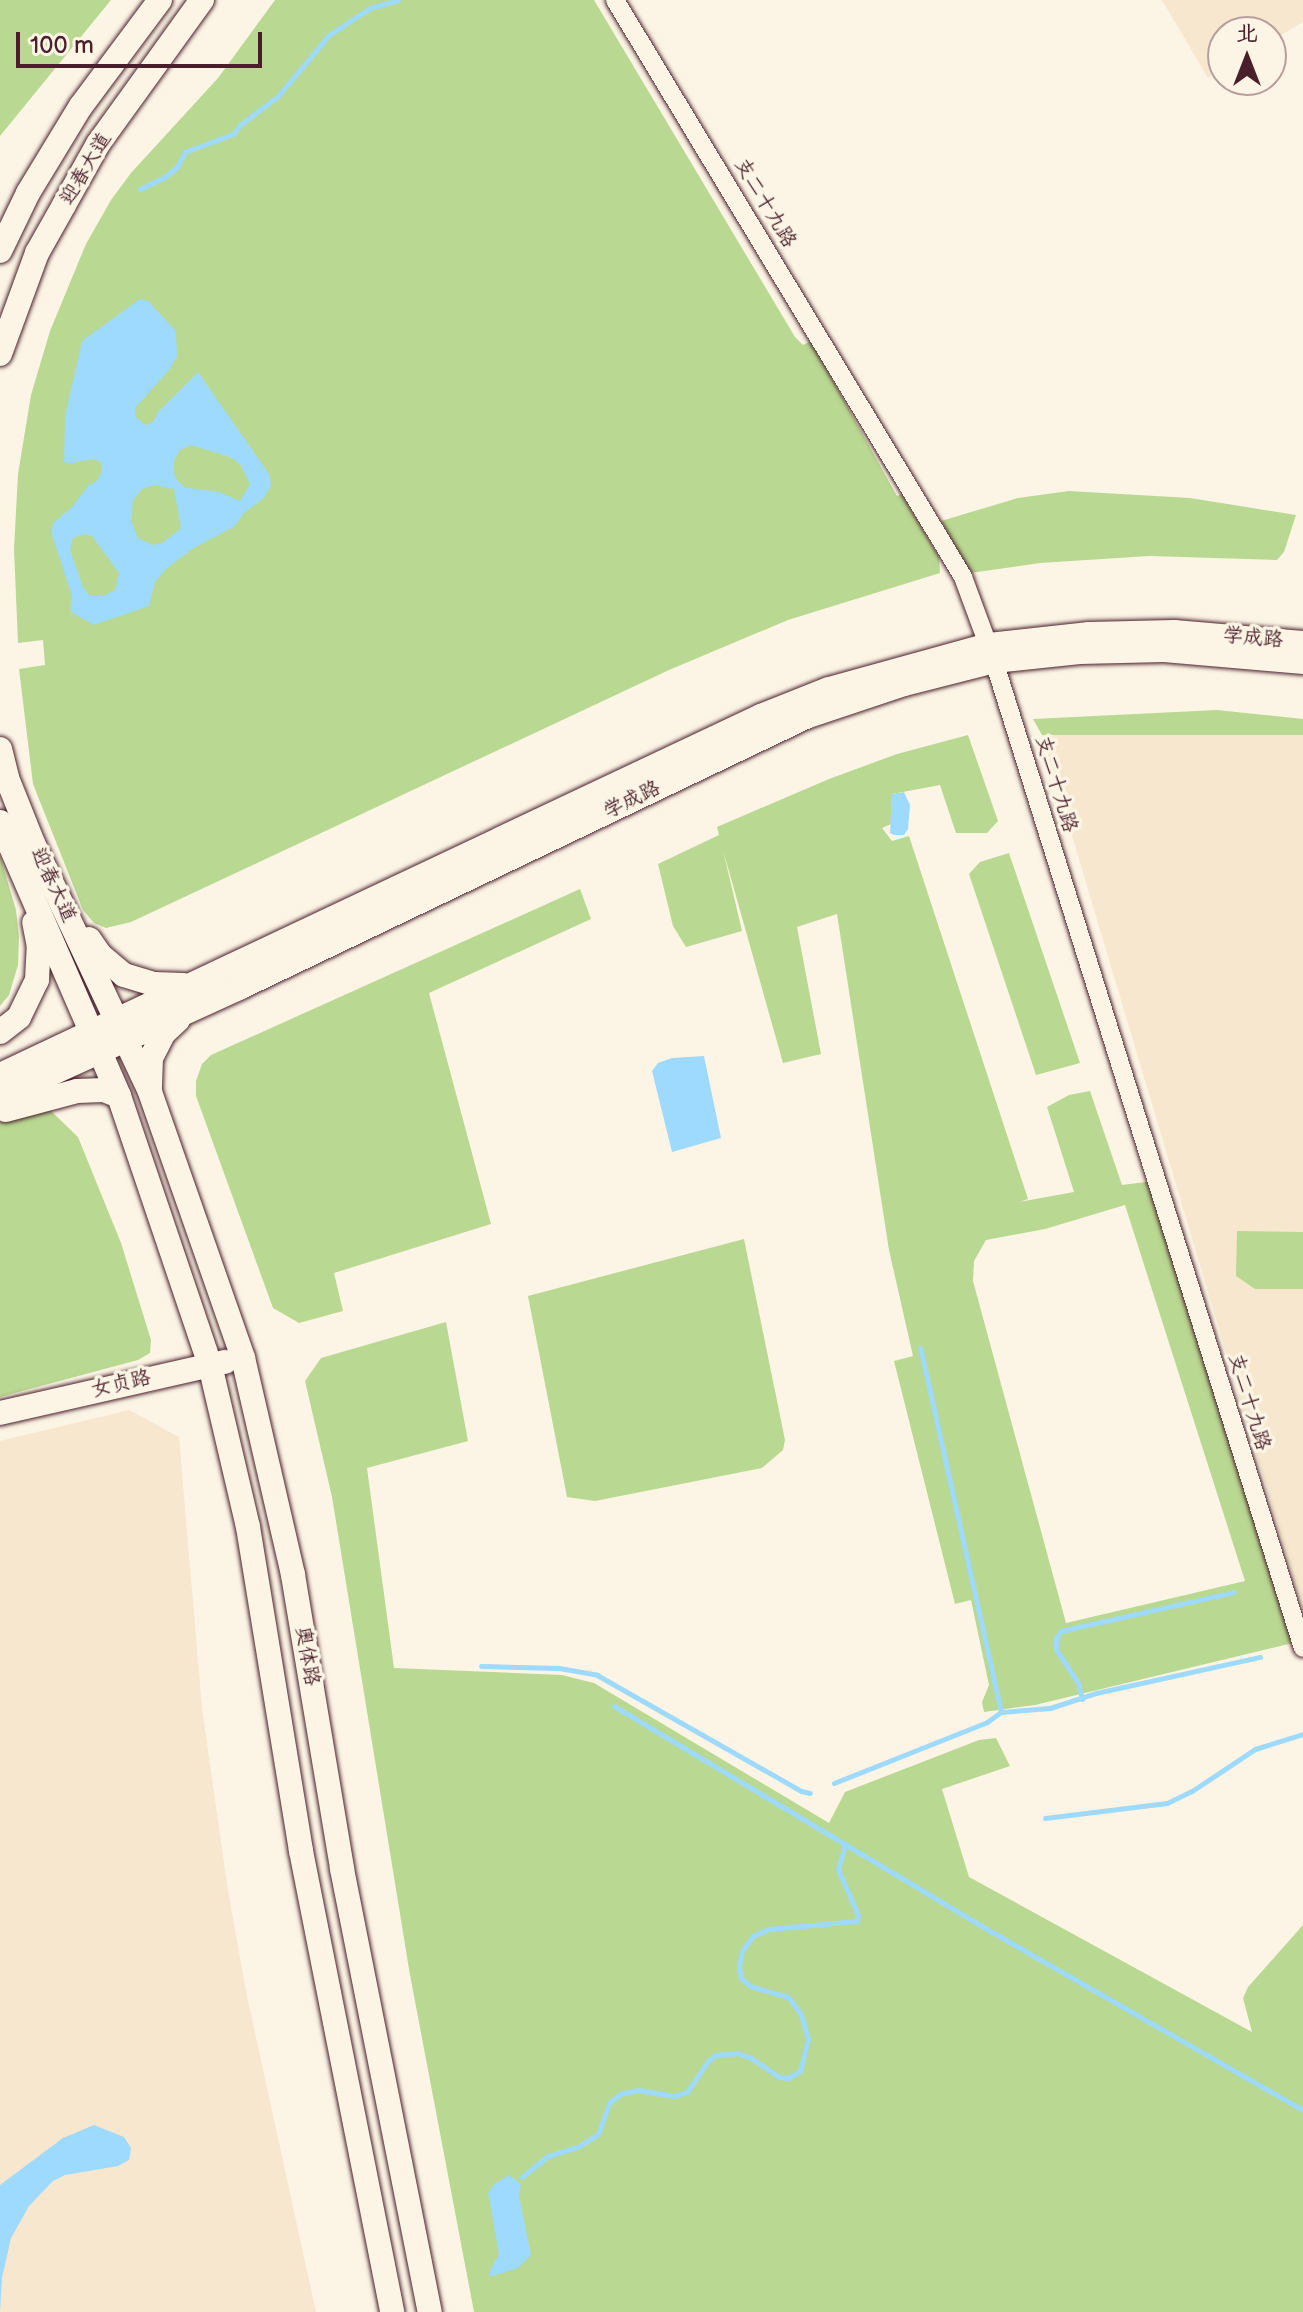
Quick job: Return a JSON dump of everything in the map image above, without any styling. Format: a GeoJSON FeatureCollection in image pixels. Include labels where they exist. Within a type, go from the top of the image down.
{"type":"FeatureCollection","features":[{"type":"Feature","properties":{"kind":"main road","name":"迎春大道"},"geometry":{"type":"LineString","coordinates":[[2,242],[81,106],[160,0]]}},
{"type":"Feature","properties":{"kind":"main road","name":"迎春大道"},"geometry":{"type":"LineString","coordinates":[[0,354],[37,253],[109,130],[202,0]]}},
{"type":"Feature","properties":{"kind":"main road"},"geometry":{"type":"LineString","coordinates":[[81,106],[109,130]]}},
{"type":"Feature","properties":{"kind":"main road"},"geometry":{"type":"LineString","coordinates":[[2,242],[37,253]]}},
{"type":"Feature","properties":{"kind":"main road","name":"学成路"},"geometry":{"type":"LineString","coordinates":[[0,1097],[122,1028],[808,716],[992,653],[1089,634],[1174,632],[1303,643]]}},
{"type":"Feature","properties":{"kind":"main road","name":"学成路"},"geometry":{"type":"LineString","coordinates":[[992,653],[1164,650],[1303,662]]}},
{"type":"Feature","properties":{"kind":"main road","name":"迎春大道"},"geometry":{"type":"LineString","coordinates":[[0,749],[33,870],[96,1041]]}},
{"type":"Feature","properties":{"kind":"main road","name":"迎春大道"},"geometry":{"type":"LineString","coordinates":[[0,822],[33,870],[122,1028]]}},
{"type":"Feature","properties":{"kind":"main road"},"geometry":{"type":"LineString","coordinates":[[33,870],[100,955],[124,975],[188,997],[151,1058],[150,1092]]}},
{"type":"Feature","properties":{"kind":"main road"},"geometry":{"type":"LineString","coordinates":[[0,1032],[19,1017],[37,980],[39,947],[33,870]]}},
{"type":"Feature","properties":{"kind":"main road","name":"奥体路"},"geometry":{"type":"LineString","coordinates":[[122,1028],[150,1092],[243,1358],[293,1575],[342,1869],[430,2312]]}},
{"type":"Feature","properties":{"kind":"main road","name":"学成路"},"geometry":{"type":"LineString","coordinates":[[0,1075],[96,1041]]}},
{"type":"Feature","properties":{"kind":"main road","name":"奥体路"},"geometry":{"type":"LineString","coordinates":[[96,1041],[119,1096],[210,1365],[248,1527],[303,1867],[392,2312]]}},
{"type":"Feature","properties":{"kind":"main road"},"geometry":{"type":"LineString","coordinates":[[0,1112],[39,1098],[77,1091],[104,1090],[119,1096]]}},
{"type":"Feature","properties":{"kind":"main road","name":"女贞路"},"geometry":{"type":"LineString","coordinates":[[0,1413],[243,1358]]}},
{"type":"Feature","properties":{"kind":"street","name":"支二十九路"},"geometry":{"type":"LineString","coordinates":[[615,0],[963,577],[992,653],[1303,1648]]}},
{"type":"Feature","properties":{"kind":"shaded area"},"geometry":{"type":"Polygon","coordinates":[[[1162,0],[1303,0],[1303,22],[1287,32],[1287,16],[1207,16],[1207,76],[1162,0]]]}},
{"type":"Feature","properties":{"kind":"shaded area"},"geometry":{"type":"Polygon","coordinates":[[[1042,735],[1303,735],[1303,1610],[1160,1131],[1042,735]]]}},
{"type":"Feature","properties":{"kind":"shaded area"},"geometry":{"type":"Polygon","coordinates":[[[129,1410],[179,1437],[202,1708],[228,1891],[247,1996],[316,2312],[0,2312],[0,1441],[129,1410]]]}},
{"type":"Feature","properties":{"kind":"green space"},"geometry":{"type":"Polygon","coordinates":[[[0,0],[111,0],[0,136],[0,0]]]}},
{"type":"Feature","properties":{"kind":"green space"},"geometry":{"type":"Polygon","coordinates":[[[275,0],[594,0],[795,337],[803,345],[811,341],[897,496],[902,494],[939,557],[940,573],[788,620],[669,670],[131,922],[106,928],[94,923],[83,910],[33,784],[19,669],[45,665],[43,640],[18,643],[14,549],[18,474],[31,395],[50,331],[86,244],[111,200],[131,173],[218,78],[275,0]]]}},
{"type":"Feature","properties":{"kind":"green space"},"geometry":{"type":"Polygon","coordinates":[[[1069,491],[1190,498],[1296,515],[1284,552],[1277,560],[1149,556],[1040,563],[970,573],[941,521],[1018,498],[1069,491]]]}},
{"type":"Feature","properties":{"kind":"green space"},"geometry":{"type":"Polygon","coordinates":[[[1217,710],[1303,719],[1303,735],[1042,735],[1033,719],[1217,710]]]}},
{"type":"Feature","properties":{"kind":"green space"},"geometry":{"type":"Polygon","coordinates":[[[968,735],[998,821],[987,833],[956,833],[940,785],[892,794],[891,824],[882,828],[892,841],[909,836],[1028,1199],[1019,1202],[1074,1192],[1047,1107],[1069,1095],[1090,1091],[1122,1185],[1154,1181],[1293,1643],[1035,1705],[984,1712],[982,1702],[989,1685],[971,1600],[955,1604],[894,1361],[913,1356],[889,1250],[837,914],[797,927],[821,1054],[783,1063],[723,850],[742,931],[686,947],[673,926],[658,864],[719,835],[717,827],[897,754],[968,735]],[[1125,1205],[1045,1229],[986,1240],[974,1261],[973,1281],[1066,1623],[1245,1581],[1125,1205]]]}},
{"type":"Feature","properties":{"kind":"green space"},"geometry":{"type":"Polygon","coordinates":[[[1009,853],[1080,1063],[1036,1075],[969,874],[980,862],[1009,853]]]}},
{"type":"Feature","properties":{"kind":"green space"},"geometry":{"type":"Polygon","coordinates":[[[0,856],[16,910],[19,937],[18,965],[9,995],[0,1006],[0,856]]]}},
{"type":"Feature","properties":{"kind":"green space"},"geometry":{"type":"Polygon","coordinates":[[[580,889],[591,919],[429,993],[491,1224],[334,1273],[343,1311],[299,1323],[273,1308],[196,1096],[196,1081],[202,1064],[211,1055],[580,889]]]}},
{"type":"Feature","properties":{"kind":"green space"},"geometry":{"type":"Polygon","coordinates":[[[49,1109],[78,1137],[121,1243],[151,1340],[150,1353],[138,1360],[0,1397],[0,1122],[49,1109]]]}},
{"type":"Feature","properties":{"kind":"green space"},"geometry":{"type":"Polygon","coordinates":[[[1237,1231],[1303,1232],[1303,1289],[1255,1289],[1236,1276],[1237,1231]]]}},
{"type":"Feature","properties":{"kind":"green space"},"geometry":{"type":"Polygon","coordinates":[[[744,1239],[785,1440],[783,1450],[762,1468],[595,1501],[567,1497],[528,1296],[744,1239]]]}},
{"type":"Feature","properties":{"kind":"green space"},"geometry":{"type":"Polygon","coordinates":[[[446,1322],[468,1441],[367,1468],[394,1668],[562,1675],[594,1683],[829,1823],[845,1792],[979,1740],[996,1738],[1010,1766],[942,1789],[969,1877],[1252,2032],[1243,1998],[1248,1987],[1303,1925],[1303,2312],[474,2312],[410,1975],[332,1497],[305,1381],[321,1358],[446,1322]]]}},
{"type":"Feature","properties":{"kind":"water"},"geometry":{"type":"Polygon","coordinates":[[[140,299],[148,301],[176,331],[177,356],[170,369],[135,408],[136,417],[145,425],[153,422],[158,412],[198,372],[269,474],[271,485],[264,498],[244,513],[235,526],[192,549],[165,570],[155,582],[149,606],[94,625],[71,612],[72,596],[51,532],[53,523],[72,507],[88,486],[98,480],[102,470],[101,462],[93,459],[68,464],[64,462],[65,416],[82,341],[140,299]],[[191,445],[180,450],[174,461],[174,474],[178,481],[184,487],[219,492],[240,501],[250,484],[240,464],[230,457],[191,445]],[[155,485],[142,489],[133,500],[131,521],[138,538],[153,545],[162,543],[181,528],[174,489],[155,485]],[[83,534],[73,538],[70,550],[83,587],[90,596],[103,596],[115,590],[119,573],[92,536],[83,534]]]}},
{"type":"Feature","properties":{"kind":"water"},"geometry":{"type":"Polygon","coordinates":[[[904,792],[910,805],[908,829],[904,835],[894,835],[890,833],[892,794],[904,792]]]}},
{"type":"Feature","properties":{"kind":"water"},"geometry":{"type":"Polygon","coordinates":[[[704,1056],[721,1138],[672,1152],[652,1071],[658,1063],[672,1058],[704,1056]]]}},
{"type":"Feature","properties":{"kind":"water"},"geometry":{"type":"Polygon","coordinates":[[[94,2125],[124,2137],[131,2148],[129,2160],[118,2166],[65,2175],[53,2181],[29,2206],[11,2238],[2,2278],[0,2312],[0,2185],[63,2138],[94,2125]]]}},
{"type":"Feature","properties":{"kind":"water"},"geometry":{"type":"Polygon","coordinates":[[[509,2175],[521,2184],[519,2196],[531,2255],[518,2268],[490,2277],[499,2254],[488,2193],[494,2184],[509,2175]]]}},
{"type":"Feature","properties":{"kind":"waterway"},"geometry":{"type":"LineString","coordinates":[[140,189],[165,177],[177,167],[185,152],[233,134],[278,96],[329,35],[370,8],[398,0]]}},
{"type":"Feature","properties":{"kind":"waterway"},"geometry":{"type":"LineString","coordinates":[[834,1783],[987,1722],[1001,1712],[920,1348]]}},
{"type":"Feature","properties":{"kind":"waterway"},"geometry":{"type":"LineString","coordinates":[[1082,1699],[1078,1683],[1056,1649],[1056,1638],[1061,1631],[1234,1592]]}},
{"type":"Feature","properties":{"kind":"waterway"},"geometry":{"type":"LineString","coordinates":[[1001,1712],[1050,1708],[1096,1693],[1260,1657]]}},
{"type":"Feature","properties":{"kind":"waterway"},"geometry":{"type":"LineString","coordinates":[[481,1666],[559,1668],[597,1675],[801,1791],[810,1793]]}},
{"type":"Feature","properties":{"kind":"waterway"},"geometry":{"type":"LineString","coordinates":[[614,1706],[992,1932],[1303,2110]]}},
{"type":"Feature","properties":{"kind":"waterway"},"geometry":{"type":"LineString","coordinates":[[1045,1818],[1167,1803],[1192,1791],[1255,1749],[1303,1734]]}},
{"type":"Feature","properties":{"kind":"waterway"},"geometry":{"type":"LineString","coordinates":[[522,2177],[548,2156],[578,2147],[598,2134],[609,2103],[620,2094],[639,2090],[674,2096],[687,2092],[708,2061],[716,2055],[737,2053],[751,2058],[779,2077],[788,2078],[800,2071],[808,2039],[801,2014],[788,1997],[750,1986],[741,1978],[739,1967],[742,1951],[753,1936],[769,1929],[857,1921],[858,1915],[838,1869],[845,1844]]}}]}
